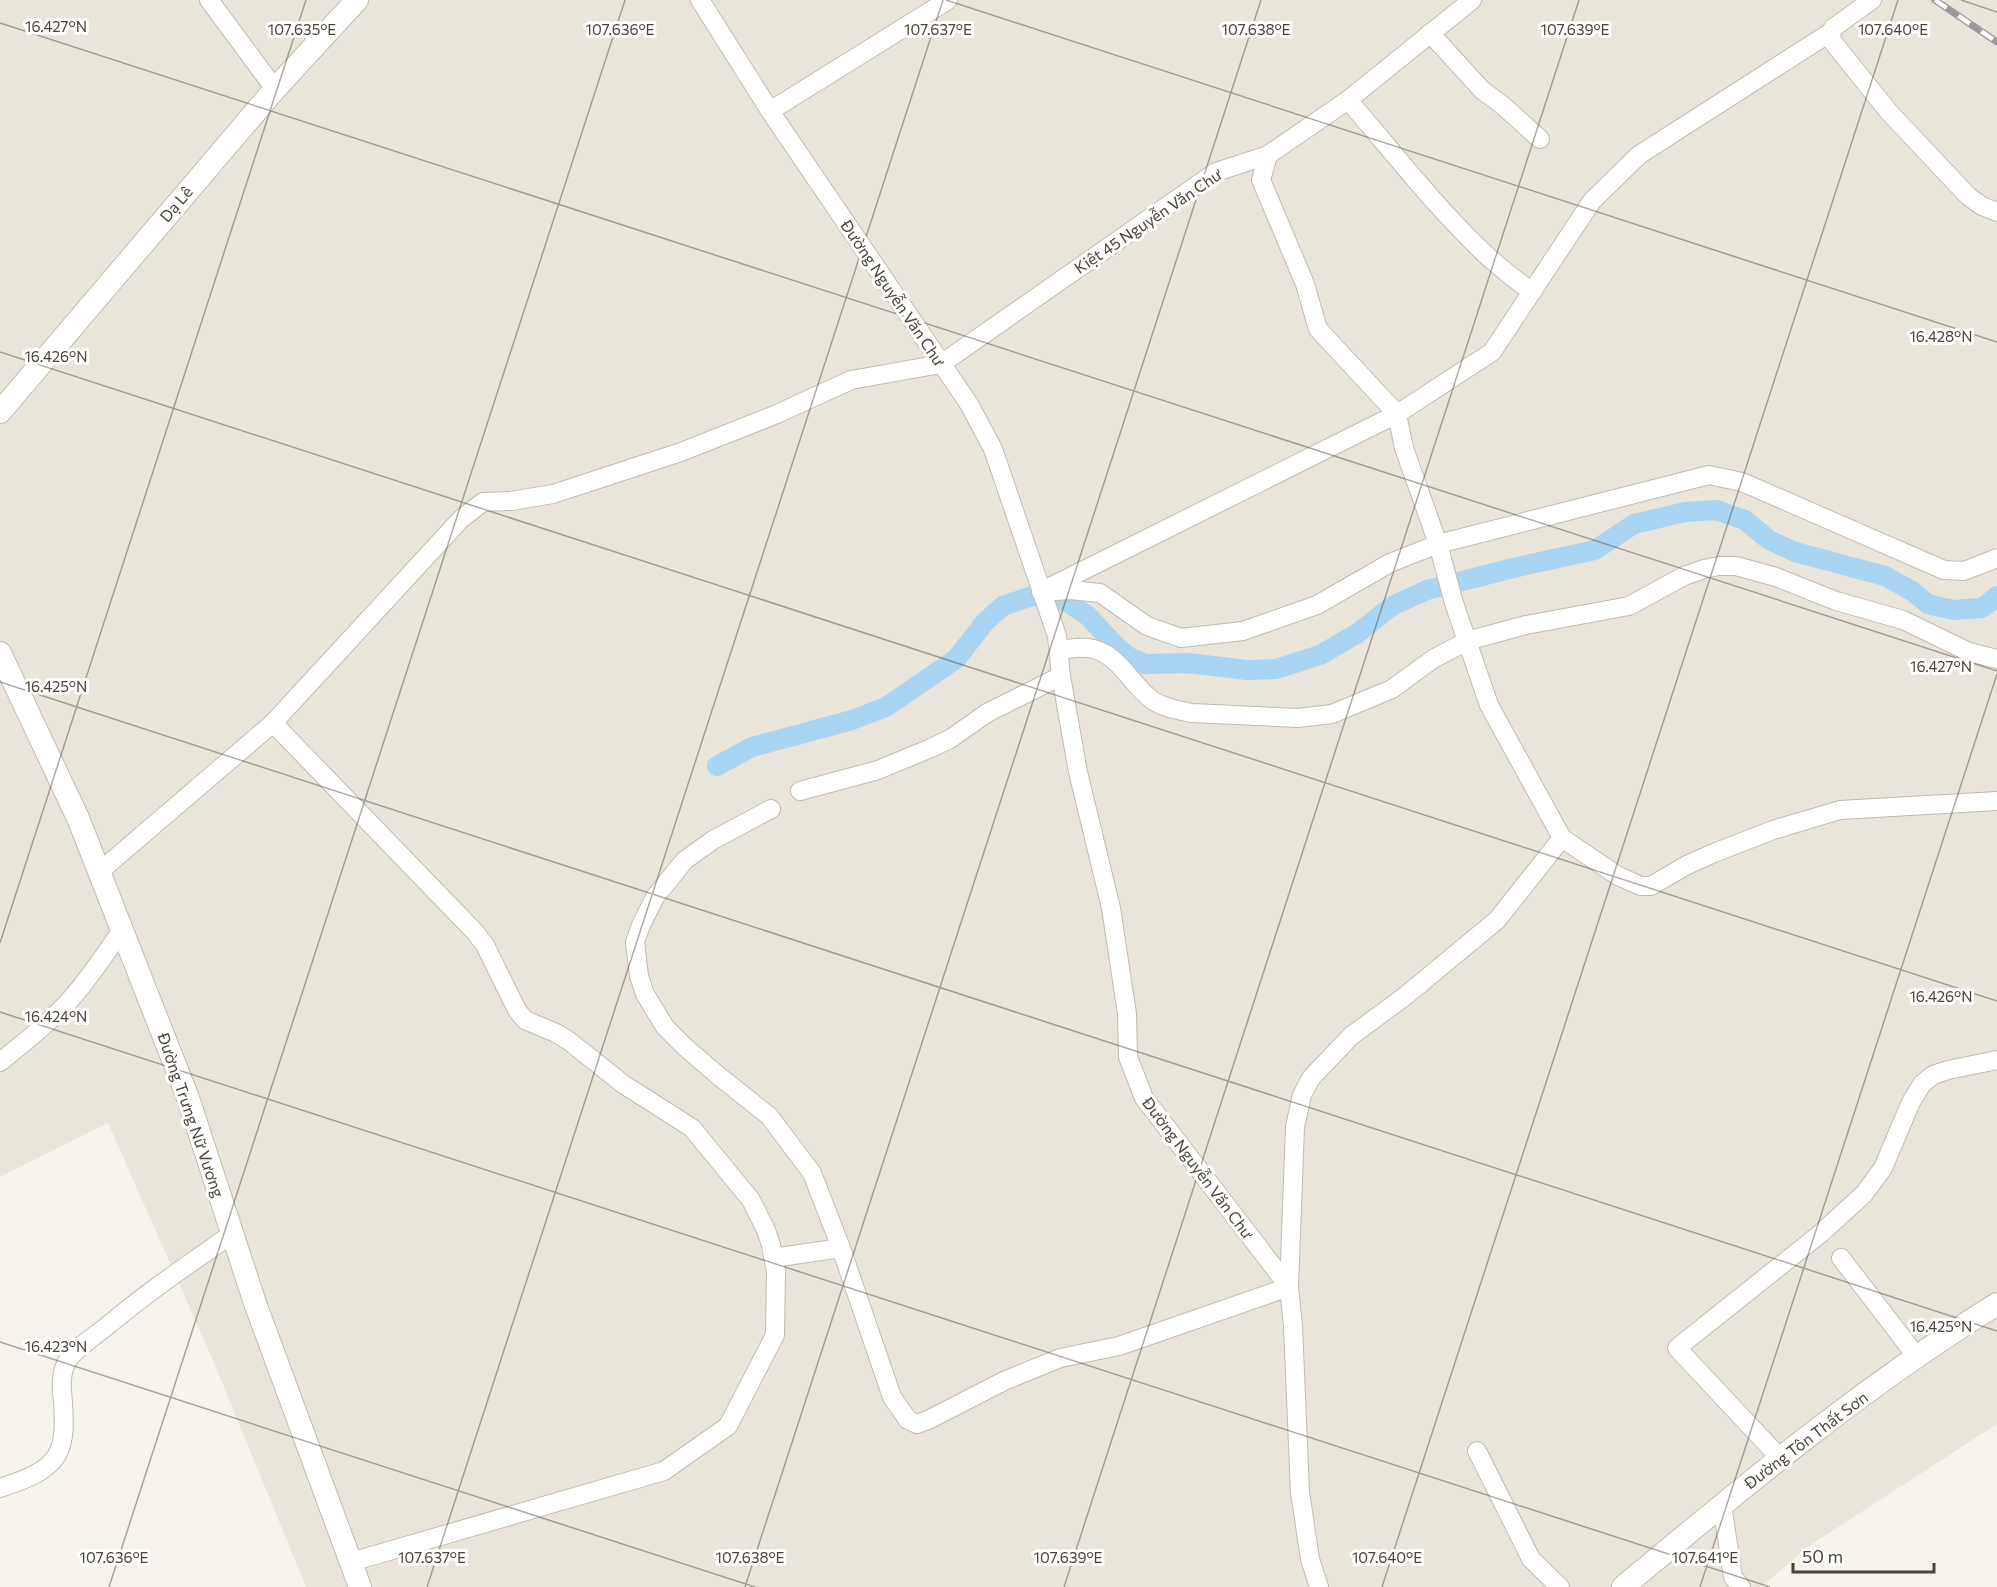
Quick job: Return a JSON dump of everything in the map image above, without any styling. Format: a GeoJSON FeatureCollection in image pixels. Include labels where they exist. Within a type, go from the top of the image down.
{"type":"FeatureCollection","features":[{"type":"Feature","properties":{"kind":"street"},"geometry":{"type":"LineString","coordinates":[[209,0],[275,89]]}},
{"type":"Feature","properties":{"kind":"street","name":"Dạ Lê"},"geometry":{"type":"LineString","coordinates":[[0,412],[275,89],[357,0]]}},
{"type":"Feature","properties":{"kind":"street","name":"Đường Nguyễn Văn Chư"},"geometry":{"type":"LineString","coordinates":[[700,0],[770,111],[969,404],[993,449],[1058,643],[1061,676],[1078,772],[1111,908],[1127,1014],[1128,1057],[1144,1098],[1289,1287]]}},
{"type":"Feature","properties":{"kind":"street"},"geometry":{"type":"LineString","coordinates":[[770,111],[948,0]]}},
{"type":"Feature","properties":{"kind":"street","name":"Kiệt 45 Nguyễn Văn Chư"},"geometry":{"type":"LineString","coordinates":[[941,364],[1216,172],[1268,155],[1348,100],[1472,0]]}},
{"type":"Feature","properties":{"kind":"street"},"geometry":{"type":"LineString","coordinates":[[1044,599],[1397,414],[1492,352],[1592,201],[1639,156],[1831,32],[1836,25],[1872,0]]}},
{"type":"Feature","properties":{"kind":"street"},"geometry":{"type":"LineString","coordinates":[[1831,32],[1832,41],[1889,112],[1968,196],[1982,206],[1997,212]]}},
{"type":"Feature","properties":{"kind":"street"},"geometry":{"type":"LineString","coordinates":[[1430,33],[1482,90],[1540,139]]}},
{"type":"Feature","properties":{"kind":"street"},"geometry":{"type":"LineString","coordinates":[[1348,100],[1468,238],[1484,254],[1532,292]]}},
{"type":"Feature","properties":{"kind":"street"},"geometry":{"type":"LineString","coordinates":[[1268,155],[1261,180],[1305,284],[1318,329],[1397,414],[1404,448],[1489,705],[1562,838],[1631,883],[1651,886],[1687,865],[1714,853],[1773,830],[1840,810],[1997,801]]}},
{"type":"Feature","properties":{"kind":"street"},"geometry":{"type":"LineString","coordinates":[[99,872],[273,723],[461,519],[483,502],[511,501],[553,494],[681,452],[777,414],[851,380],[941,364]]}},
{"type":"Feature","properties":{"kind":"street"},"geometry":{"type":"LineString","coordinates":[[1044,599],[1071,590],[1100,593],[1147,627],[1181,638],[1243,631],[1317,605],[1390,563],[1438,546],[1709,475],[1742,482],[1944,570],[1964,571],[1997,558]]}},
{"type":"Feature","properties":{"kind":"street"},"geometry":{"type":"LineString","coordinates":[[1058,643],[1086,647],[1110,656],[1120,664],[1142,692],[1164,707],[1192,713],[1298,718],[1332,714],[1392,689],[1433,658],[1467,641],[1526,625],[1629,606],[1684,576],[1704,568],[1736,566],[1776,577],[1836,601],[1903,620],[1969,652],[1997,659]]}},
{"type":"Feature","properties":{"kind":"street","name":"Đường Trưng Nữ Vương"},"geometry":{"type":"LineString","coordinates":[[0,653],[78,818],[188,1098],[255,1303],[360,1587]]}},
{"type":"Feature","properties":{"kind":"street"},"geometry":{"type":"LineString","coordinates":[[801,791],[878,770],[922,752],[950,739],[987,713],[1061,676]]}},
{"type":"Feature","properties":{"kind":"street"},"geometry":{"type":"LineString","coordinates":[[273,723],[475,932],[494,962],[517,1010],[525,1020],[569,1041],[615,1078],[684,1122],[701,1137],[751,1200],[781,1257],[776,1272],[774,1335],[728,1426],[664,1471],[351,1562]]}},
{"type":"Feature","properties":{"kind":"street"},"geometry":{"type":"LineString","coordinates":[[771,809],[713,840],[685,860],[655,897],[641,925],[635,942],[636,961],[645,994],[665,1027],[711,1070],[770,1116],[812,1173],[833,1249],[892,1397],[908,1420],[917,1424],[928,1420],[1004,1381],[1060,1358],[1119,1346],[1289,1287]]}},
{"type":"Feature","properties":{"kind":"street"},"geometry":{"type":"LineString","coordinates":[[1319,1587],[1310,1559],[1300,1492],[1293,1326],[1289,1287],[1295,1127],[1302,1095],[1311,1078],[1351,1036],[1404,997],[1497,920],[1562,838]]}},
{"type":"Feature","properties":{"kind":"street"},"geometry":{"type":"LineString","coordinates":[[0,1062],[70,1000],[122,930]]}},
{"type":"Feature","properties":{"kind":"street"},"geometry":{"type":"LineString","coordinates":[[1780,1458],[1677,1348],[1811,1241],[1864,1194],[1883,1168],[1911,1102],[1922,1084],[1933,1076],[1948,1070],[1997,1060]]}},
{"type":"Feature","properties":{"kind":"street"},"geometry":{"type":"LineString","coordinates":[[0,1488],[26,1480],[40,1472],[49,1466],[59,1453],[64,1433],[62,1376],[70,1357],[142,1297],[232,1234]]}},
{"type":"Feature","properties":{"kind":"street"},"geometry":{"type":"LineString","coordinates":[[781,1257],[833,1249]]}},
{"type":"Feature","properties":{"kind":"street"},"geometry":{"type":"LineString","coordinates":[[1840,1258],[1917,1357]]}},
{"type":"Feature","properties":{"kind":"street","name":"Đường Tôn Thất Sơn"},"geometry":{"type":"LineString","coordinates":[[1623,1587],[1780,1458],[1950,1333],[1997,1304]]}},
{"type":"Feature","properties":{"kind":"street"},"geometry":{"type":"LineString","coordinates":[[1477,1451],[1531,1558],[1560,1587]]}},
{"type":"Feature","properties":{"kind":"street"},"geometry":{"type":"LineString","coordinates":[[1722,1505],[1733,1577],[1741,1587]]}},
{"type":"Feature","properties":{"kind":"shaded area"},"geometry":{"type":"Polygon","coordinates":[[[0,0],[1997,0],[1997,1424],[1809,1546],[1761,1587],[306,1587],[212,1358],[108,1123],[0,1177],[0,0]]]}},
{"type":"Feature","properties":{"kind":"waterway"},"geometry":{"type":"LineString","coordinates":[[717,766],[752,747],[852,720],[886,707],[956,659],[986,621],[1003,606],[1032,596],[1053,597],[1067,602],[1088,616],[1129,657],[1145,664],[1188,663],[1247,670],[1276,669],[1320,655],[1358,633],[1392,606],[1427,590],[1595,550],[1634,524],[1685,512],[1716,510],[1745,520],[1769,540],[1795,552],[1885,576],[1912,591],[1928,604],[1953,610],[1982,608],[1997,596]]}},
{"type":"Feature","properties":{"kind":"railway"},"geometry":{"type":"LineString","coordinates":[[1935,0],[1997,42]]}}]}
